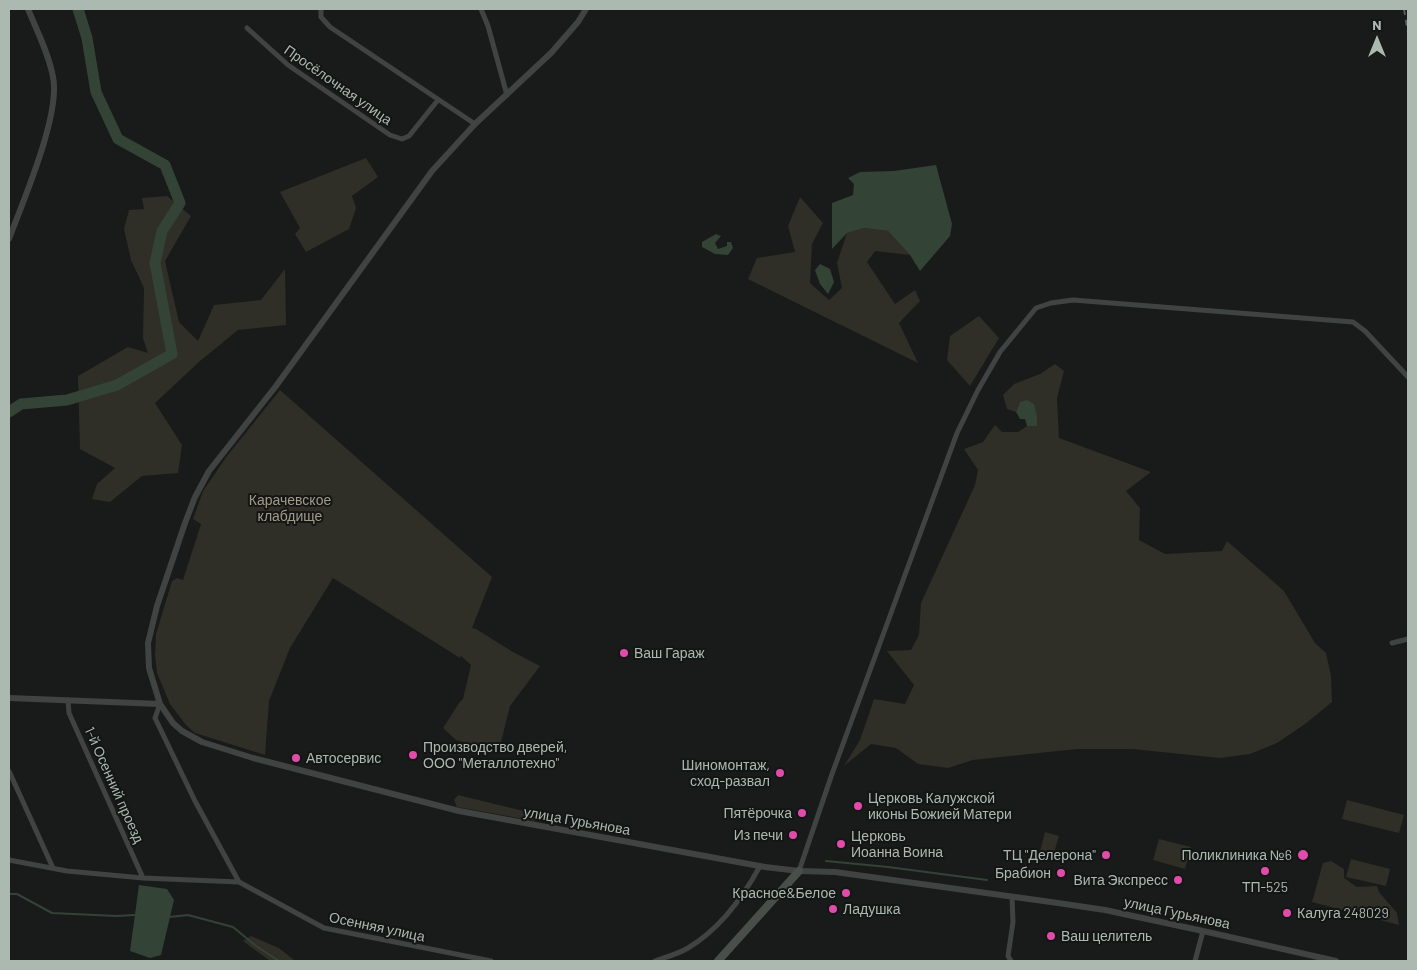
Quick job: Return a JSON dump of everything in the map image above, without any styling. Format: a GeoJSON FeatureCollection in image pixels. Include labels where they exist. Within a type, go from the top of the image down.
{"type":"FeatureCollection","features":[{"type":"Feature","properties":{"kind":"main road"},"geometry":{"type":"LineString","coordinates":[[718,961],[799,871]]}},
{"type":"Feature","properties":{"kind":"street"},"geometry":{"type":"LineString","coordinates":[[9,238],[41,149],[54,99],[54,77],[48,57],[28,9]]}},
{"type":"Feature","properties":{"kind":"street"},"geometry":{"type":"LineString","coordinates":[[321,9],[321,17],[330,27],[476,124]]}},
{"type":"Feature","properties":{"kind":"street"},"geometry":{"type":"LineString","coordinates":[[480,9],[488,26],[508,95]]}},
{"type":"Feature","properties":{"kind":"street","name":"улица Гурьянова"},"geometry":{"type":"LineString","coordinates":[[586,9],[564,38],[508,95],[476,124],[432,171],[276,386],[218,458],[201,484],[185,523],[150,630],[149,668],[160,704],[173,723],[192,737],[252,758],[459,812],[760,866],[799,871],[835,872],[1105,910],[1336,961]]}},
{"type":"Feature","properties":{"kind":"street","name":"Просёлочная улица"},"geometry":{"type":"LineString","coordinates":[[246,28],[288,65],[390,135],[402,139],[409,136],[438,100]]}},
{"type":"Feature","properties":{"kind":"street"},"geometry":{"type":"LineString","coordinates":[[799,871],[832,774],[957,433],[978,390],[1000,352],[1036,308],[1051,302],[1073,300],[1353,322],[1365,331],[1408,377]]}},
{"type":"Feature","properties":{"kind":"street"},"geometry":{"type":"LineString","coordinates":[[1392,643],[1408,639]]}},
{"type":"Feature","properties":{"kind":"street"},"geometry":{"type":"LineString","coordinates":[[9,698],[160,704],[155,718],[195,801],[239,882]]}},
{"type":"Feature","properties":{"kind":"street","name":"1-й Осенний проезд"},"geometry":{"type":"LineString","coordinates":[[68,700],[69,712],[143,878]]}},
{"type":"Feature","properties":{"kind":"street"},"geometry":{"type":"LineString","coordinates":[[9,771],[53,868]]}},
{"type":"Feature","properties":{"kind":"street","name":"Осенняя улица"},"geometry":{"type":"LineString","coordinates":[[9,860],[53,868],[143,878],[239,882],[324,928],[491,961]]}},
{"type":"Feature","properties":{"kind":"street"},"geometry":{"type":"LineString","coordinates":[[655,961],[686,949],[709,933],[734,908],[760,866]]}},
{"type":"Feature","properties":{"kind":"street"},"geometry":{"type":"LineString","coordinates":[[1011,961],[1008,956],[1013,922],[1012,897]]}},
{"type":"Feature","properties":{"kind":"street"},"geometry":{"type":"LineString","coordinates":[[1195,961],[1203,931]]}},
{"type":"Feature","properties":{"kind":"green space"},"geometry":{"type":"Polygon","coordinates":[[[366,158],[378,177],[352,196],[356,208],[349,229],[306,252],[295,234],[300,228],[280,192],[366,158]]]}},
{"type":"Feature","properties":{"kind":"green space"},"geometry":{"type":"Polygon","coordinates":[[[167,196],[191,216],[165,261],[179,322],[198,341],[214,305],[261,300],[285,269],[286,325],[238,330],[200,361],[155,403],[182,445],[178,473],[142,476],[110,502],[92,499],[97,484],[115,468],[80,449],[78,376],[128,347],[148,353],[143,338],[144,288],[131,260],[124,229],[129,210],[144,209],[142,198],[167,196]]]}},
{"type":"Feature","properties":{"kind":"green space"},"geometry":{"type":"Polygon","coordinates":[[[800,197],[823,223],[812,244],[810,283],[829,300],[842,288],[837,263],[847,233],[864,228],[888,231],[910,255],[875,251],[867,262],[895,304],[915,290],[920,301],[899,323],[918,363],[748,279],[757,258],[795,252],[788,226],[800,197]]]}},
{"type":"Feature","properties":{"kind":"green space"},"geometry":{"type":"Polygon","coordinates":[[[979,316],[999,338],[970,386],[947,360],[950,336],[979,316]]]}},
{"type":"Feature","properties":{"kind":"green space"},"geometry":{"type":"Polygon","coordinates":[[[1055,364],[1064,371],[1057,398],[1059,438],[1151,472],[1126,491],[1140,508],[1139,540],[1165,554],[1222,551],[1227,541],[1284,591],[1315,643],[1326,653],[1331,676],[1332,702],[1305,724],[1277,743],[1250,754],[1220,758],[1132,749],[1077,749],[973,760],[948,768],[918,764],[896,748],[871,744],[844,766],[860,740],[874,699],[905,704],[914,685],[887,651],[911,650],[919,635],[921,603],[975,485],[978,470],[964,449],[983,442],[995,425],[1002,432],[1018,432],[1027,426],[1037,425],[1020,402],[1016,412],[1007,409],[1003,395],[1014,384],[1040,374],[1055,364]]]}},
{"type":"Feature","properties":{"kind":"green space","name":"Карачевское клабдище"},"geometry":{"type":"Polygon","coordinates":[[[280,390],[492,577],[472,628],[540,666],[510,706],[500,746],[496,752],[456,740],[443,728],[463,699],[471,665],[461,656],[460,658],[333,578],[290,648],[269,701],[265,755],[195,733],[186,725],[170,704],[157,673],[155,655],[156,634],[172,581],[177,578],[183,580],[201,524],[193,519],[203,491],[227,456],[280,390]]]}},
{"type":"Feature","properties":{"kind":"green space"},"geometry":{"type":"Polygon","coordinates":[[[458,795],[540,815],[542,820],[535,821],[457,807],[454,800],[458,795]]]}},
{"type":"Feature","properties":{"kind":"green space"},"geometry":{"type":"Polygon","coordinates":[[[1347,800],[1404,815],[1399,833],[1342,819],[1347,800]]]}},
{"type":"Feature","properties":{"kind":"green space"},"geometry":{"type":"Polygon","coordinates":[[[1045,832],[1059,836],[1052,859],[1039,855],[1045,832]]]}},
{"type":"Feature","properties":{"kind":"green space"},"geometry":{"type":"Polygon","coordinates":[[[1159,839],[1191,847],[1185,869],[1153,860],[1159,839]]]}},
{"type":"Feature","properties":{"kind":"green space"},"geometry":{"type":"Polygon","coordinates":[[[1351,859],[1390,869],[1386,886],[1346,877],[1351,859]]]}},
{"type":"Feature","properties":{"kind":"green space"},"geometry":{"type":"Polygon","coordinates":[[[1331,861],[1344,869],[1344,878],[1357,887],[1377,886],[1379,892],[1397,913],[1399,925],[1312,902],[1323,863],[1331,861]]]}},
{"type":"Feature","properties":{"kind":"green space"},"geometry":{"type":"Polygon","coordinates":[[[251,936],[279,948],[294,960],[307,961],[270,961],[243,941],[251,936]]]}},
{"type":"Feature","properties":{"kind":"shaded area"},"geometry":{"type":"Polygon","coordinates":[[[936,165],[952,224],[950,236],[920,271],[910,255],[888,231],[864,228],[847,233],[832,249],[832,203],[853,195],[854,184],[848,178],[860,172],[894,171],[936,165]]]}},
{"type":"Feature","properties":{"kind":"shaded area"},"geometry":{"type":"Polygon","coordinates":[[[716,234],[721,236],[715,243],[718,249],[727,246],[727,242],[731,242],[733,248],[728,255],[715,254],[702,247],[702,242],[716,234]]]}},
{"type":"Feature","properties":{"kind":"shaded area"},"geometry":{"type":"Polygon","coordinates":[[[820,264],[830,269],[834,282],[828,294],[820,284],[815,270],[820,264]]]}},
{"type":"Feature","properties":{"kind":"shaded area"},"geometry":{"type":"Polygon","coordinates":[[[1027,400],[1034,404],[1037,426],[1027,426],[1025,419],[1020,419],[1016,412],[1020,402],[1027,400]]]}},
{"type":"Feature","properties":{"kind":"shaded area"},"geometry":{"type":"Polygon","coordinates":[[[139,885],[167,889],[174,900],[161,955],[150,958],[130,951],[139,885]]]}},
{"type":"Feature","properties":{"kind":"waterway"},"geometry":{"type":"LineString","coordinates":[[9,412],[21,404],[67,400],[117,385],[172,354],[155,263],[162,231],[180,203],[165,165],[118,139],[96,92],[87,38],[78,9]]}},
{"type":"Feature","properties":{"kind":"waterway"},"geometry":{"type":"LineString","coordinates":[[826,861],[987,880]]}},
{"type":"Feature","properties":{"kind":"waterway"},"geometry":{"type":"LineString","coordinates":[[9,894],[17,894],[52,913],[134,915]]}},
{"type":"Feature","properties":{"kind":"waterway"},"geometry":{"type":"LineString","coordinates":[[169,917],[188,915],[233,927],[256,946],[279,961]]}},
{"type":"Feature","properties":{"kind":"railway"},"geometry":{"type":"LineString","coordinates":[[1404,9],[1408,33]]}},
{"type":"Feature","properties":{"kind":"place","name":"Ваш Гараж"},"geometry":{"type":"Point","coordinates":[624,653]}},
{"type":"Feature","properties":{"kind":"place","name":"Производство дверей, ООО \"Металлотехно\""},"geometry":{"type":"Point","coordinates":[413,755]}},
{"type":"Feature","properties":{"kind":"place","name":"Автосервис"},"geometry":{"type":"Point","coordinates":[296,758]}},
{"type":"Feature","properties":{"kind":"place","name":"Шиномонтаж, сход-развал"},"geometry":{"type":"Point","coordinates":[780,773]}},
{"type":"Feature","properties":{"kind":"place","name":"Церковь Калужской иконы Божией Матери"},"geometry":{"type":"Point","coordinates":[858,806]}},
{"type":"Feature","properties":{"kind":"place","name":"Пятёрочка"},"geometry":{"type":"Point","coordinates":[802,813]}},
{"type":"Feature","properties":{"kind":"place","name":"Из печи"},"geometry":{"type":"Point","coordinates":[793,835]}},
{"type":"Feature","properties":{"kind":"place","name":"Церковь Иоанна Воина"},"geometry":{"type":"Point","coordinates":[841,844]}},
{"type":"Feature","properties":{"kind":"place","name":"ТЦ \"Делерона\""},"geometry":{"type":"Point","coordinates":[1106,855]}},
{"type":"Feature","properties":{"kind":"place","name":"Поликлиника №6"},"geometry":{"type":"Point","coordinates":[1303,855]}},
{"type":"Feature","properties":{"kind":"place","name":"ТП-525"},"geometry":{"type":"Point","coordinates":[1265,871]}},
{"type":"Feature","properties":{"kind":"place","name":"Брабион"},"geometry":{"type":"Point","coordinates":[1061,873]}},
{"type":"Feature","properties":{"kind":"place","name":"Вита Экспресс"},"geometry":{"type":"Point","coordinates":[1178,880]}},
{"type":"Feature","properties":{"kind":"place","name":"Красное&Белое"},"geometry":{"type":"Point","coordinates":[846,893]}},
{"type":"Feature","properties":{"kind":"place","name":"Ладушка"},"geometry":{"type":"Point","coordinates":[833,909]}},
{"type":"Feature","properties":{"kind":"place","name":"Калуга 248029"},"geometry":{"type":"Point","coordinates":[1287,913]}},
{"type":"Feature","properties":{"kind":"place","name":"Ваш целитель"},"geometry":{"type":"Point","coordinates":[1051,936]}}]}
